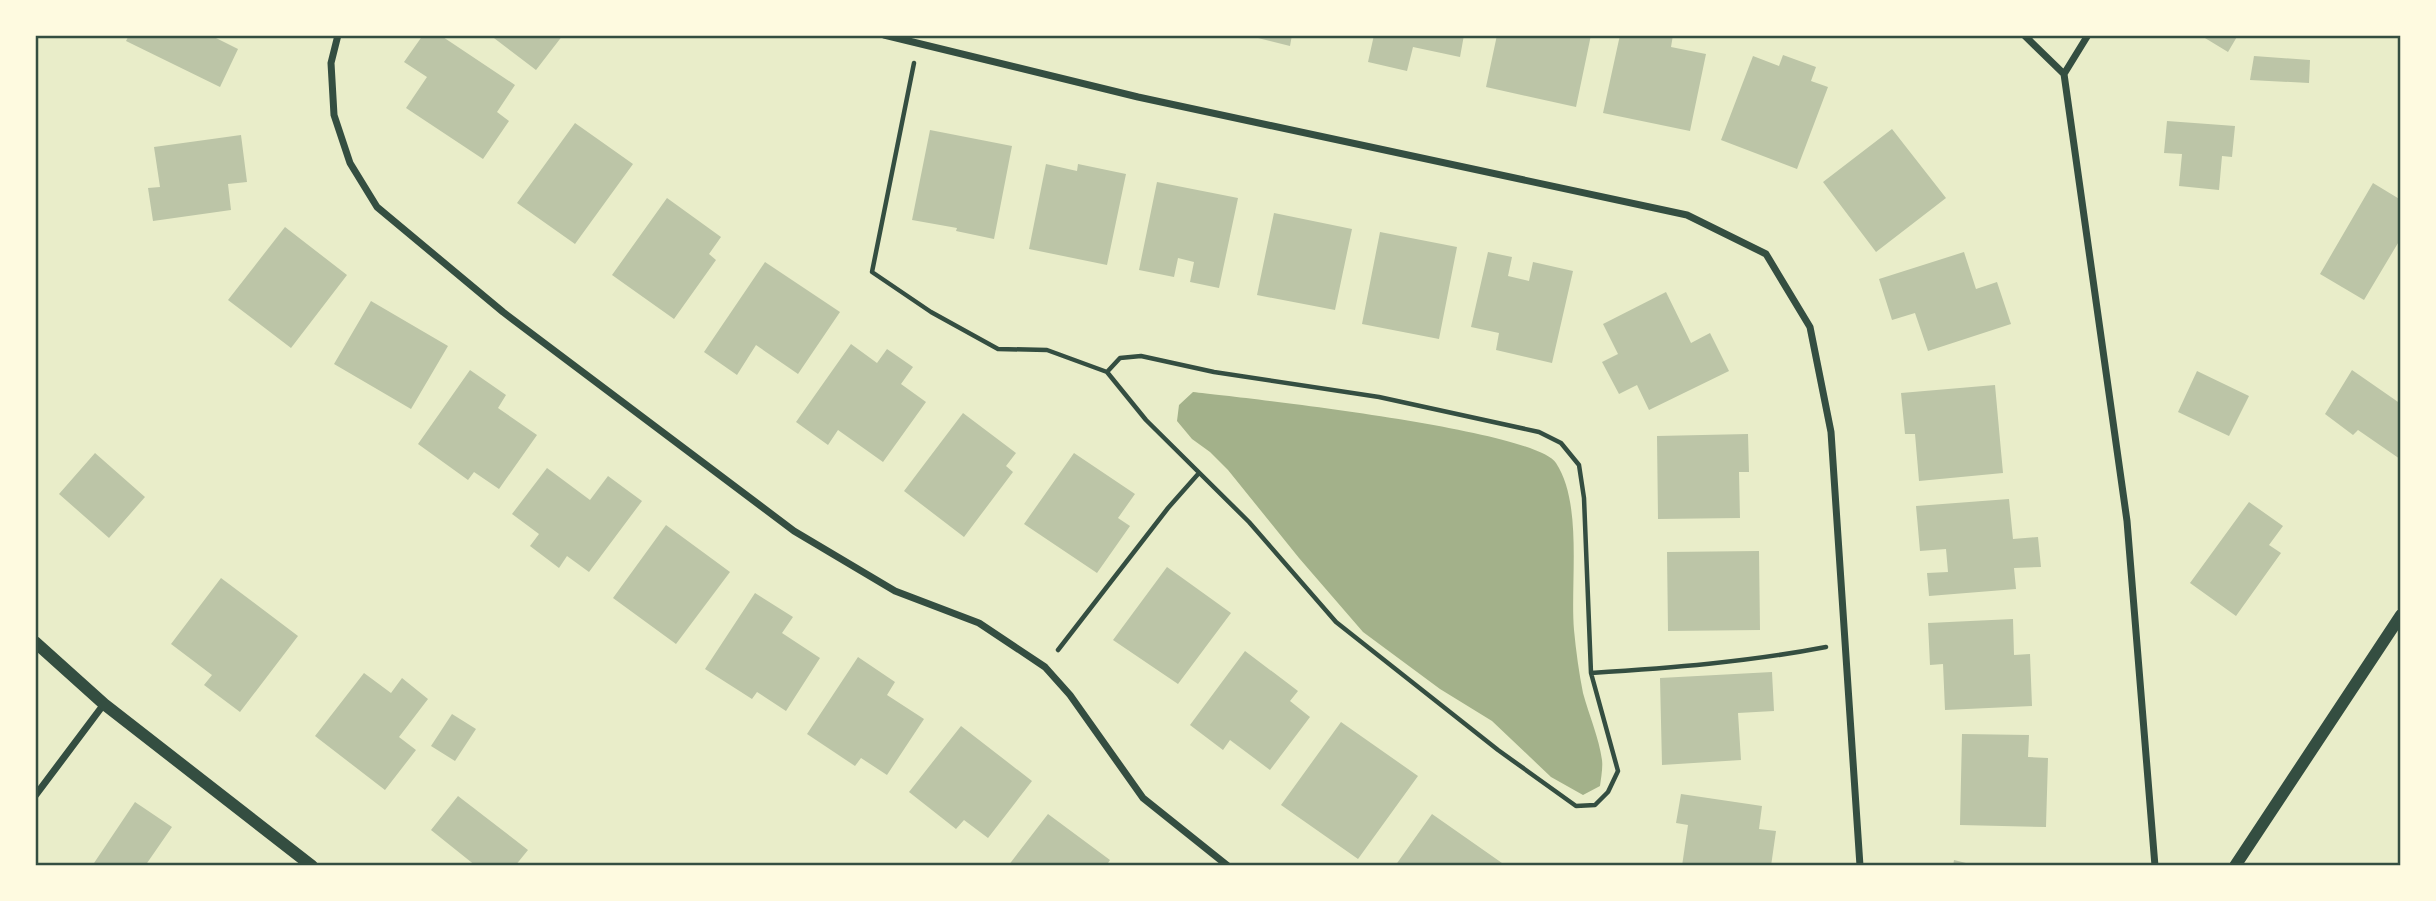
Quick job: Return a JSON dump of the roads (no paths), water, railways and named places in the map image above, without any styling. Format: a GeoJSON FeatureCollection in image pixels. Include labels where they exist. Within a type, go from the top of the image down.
{"type":"FeatureCollection","features":[{"type":"Feature","properties":{"kind":"street"},"geometry":{"type":"LineString","coordinates":[[338,35],[331,63],[334,115],[350,163],[377,206],[503,312],[794,531],[895,591],[979,623],[1045,667],[1070,695],[1143,797],[1228,866]]}},
{"type":"Feature","properties":{"kind":"street"},"geometry":{"type":"LineString","coordinates":[[884,35],[1192,109],[1687,215],[1766,254],[1810,327],[1831,432],[1860,866]]}},
{"type":"Feature","properties":{"kind":"street"},"geometry":{"type":"LineString","coordinates":[[2024,35],[2064,74],[2127,521],[2155,866]]}},
{"type":"Feature","properties":{"kind":"street"},"geometry":{"type":"LineString","coordinates":[[2064,74],[2088,35]]}},
{"type":"Feature","properties":{"kind":"street"},"geometry":{"type":"LineString","coordinates":[[2235,866],[2401,615]]}},
{"type":"Feature","properties":{"kind":"street"},"geometry":{"type":"LineString","coordinates":[[35,642],[104,704],[312,866]]}},
{"type":"Feature","properties":{"kind":"street"},"geometry":{"type":"LineString","coordinates":[[35,796],[104,704]]}}]}
